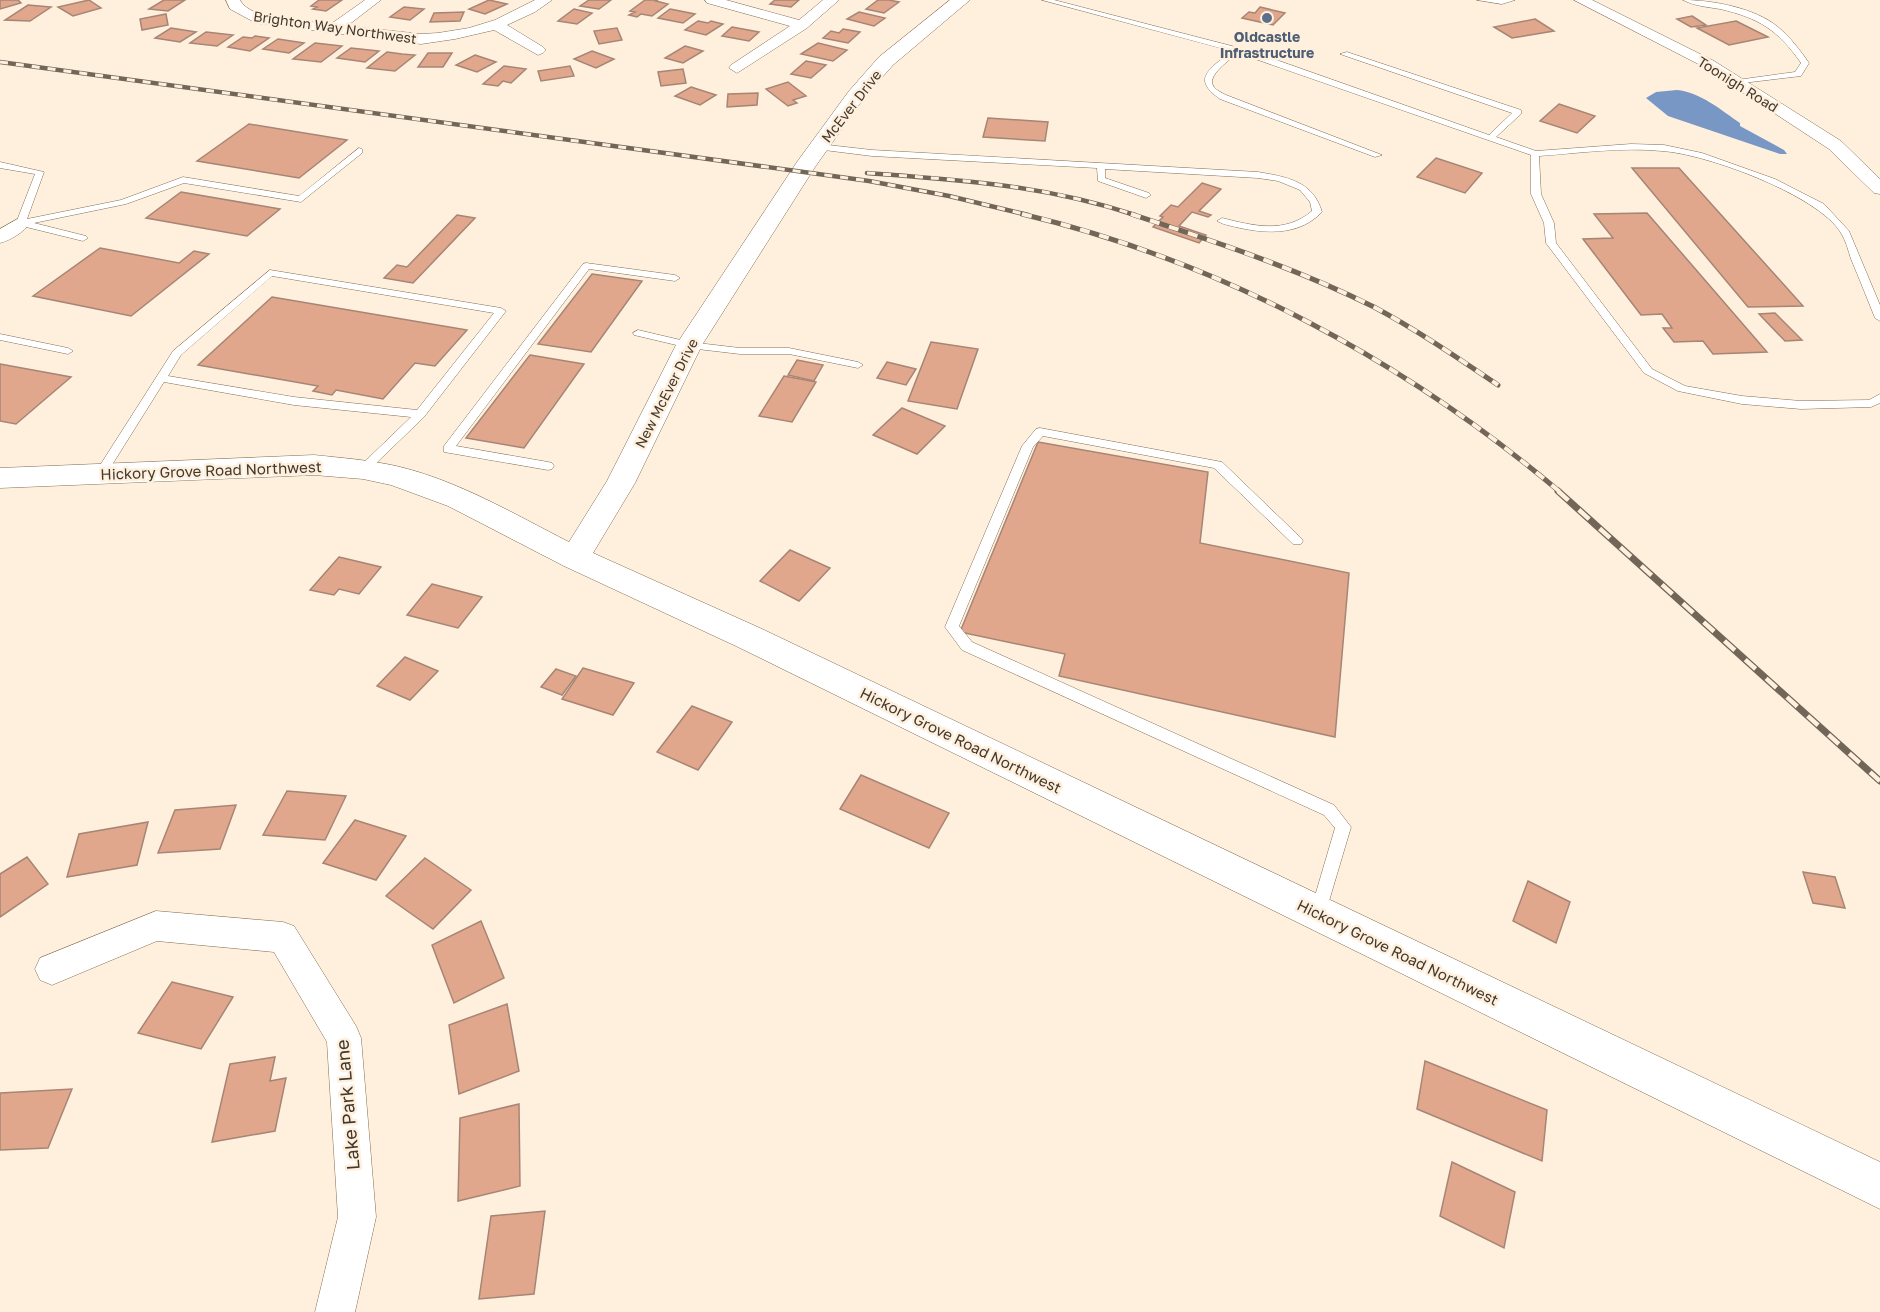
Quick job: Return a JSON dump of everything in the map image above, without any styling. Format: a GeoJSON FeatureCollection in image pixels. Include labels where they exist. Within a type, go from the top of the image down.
{"type":"FeatureCollection","features":[{"type":"Feature","properties":{"kind":"street","name":"Brighton Way Northwest"},"geometry":{"type":"LineString","coordinates":[[233,0],[235,6],[256,19],[421,39],[447,37],[497,25],[544,0]]}},
{"type":"Feature","properties":{"kind":"street"},"geometry":{"type":"LineString","coordinates":[[333,29],[374,0]]}},
{"type":"Feature","properties":{"kind":"street"},"geometry":{"type":"LineString","coordinates":[[712,0],[802,25]]}},
{"type":"Feature","properties":{"kind":"street"},"geometry":{"type":"LineString","coordinates":[[737,68],[802,25],[832,0]]}},
{"type":"Feature","properties":{"kind":"street","name":"McEver Drive"},"geometry":{"type":"LineString","coordinates":[[802,172],[856,95],[886,61],[961,0]]}},
{"type":"Feature","properties":{"kind":"street","name":"Toonigh Road"},"geometry":{"type":"LineString","coordinates":[[1581,0],[1709,64],[1835,146],[1880,189]]}},
{"type":"Feature","properties":{"kind":"street"},"geometry":{"type":"LineString","coordinates":[[497,25],[538,50]]}},
{"type":"Feature","properties":{"kind":"street","name":"New McEver Drive"},"geometry":{"type":"LineString","coordinates":[[575,558],[621,483],[689,345],[802,172]]}},
{"type":"Feature","properties":{"kind":"street"},"geometry":{"type":"LineString","coordinates":[[0,237],[21,223]]}},
{"type":"Feature","properties":{"kind":"street","name":"Hickory Grove Road Northwest"},"geometry":{"type":"LineString","coordinates":[[0,478],[101,472],[314,465],[363,469],[397,476],[458,499],[575,558],[750,638],[1880,1186]]}},
{"type":"Feature","properties":{"kind":"street","name":"Lake Park Lane"},"geometry":{"type":"LineString","coordinates":[[52,969],[156,926],[284,937],[344,1038],[357,1217],[335,1312]]}},
{"type":"Feature","properties":{"kind":"lane"},"geometry":{"type":"LineString","coordinates":[[1046,0],[1236,50],[1535,154],[1631,147],[1664,148],[1727,164],[1799,193],[1821,206],[1846,233],[1880,318]]}},
{"type":"Feature","properties":{"kind":"lane"},"geometry":{"type":"LineString","coordinates":[[1481,0],[1502,2],[1511,0]]}},
{"type":"Feature","properties":{"kind":"lane"},"geometry":{"type":"LineString","coordinates":[[1687,0],[1740,12],[1772,26],[1791,44],[1805,63],[1798,74],[1737,82]]}},
{"type":"Feature","properties":{"kind":"lane"},"geometry":{"type":"LineString","coordinates":[[1236,50],[1210,74],[1208,82],[1210,88],[1223,97],[1378,155]]}},
{"type":"Feature","properties":{"kind":"lane"},"geometry":{"type":"LineString","coordinates":[[1344,54],[1518,112],[1490,138]]}},
{"type":"Feature","properties":{"kind":"lane"},"geometry":{"type":"LineString","coordinates":[[819,147],[872,153],[1258,175],[1298,185],[1315,199],[1317,212],[1308,222],[1285,229],[1267,231],[1222,221]]}},
{"type":"Feature","properties":{"kind":"lane"},"geometry":{"type":"LineString","coordinates":[[21,223],[123,202],[183,180],[300,199],[359,151]]}},
{"type":"Feature","properties":{"kind":"lane"},"geometry":{"type":"LineString","coordinates":[[1535,154],[1536,194],[1549,223],[1551,243],[1648,371],[1682,389],[1742,400],[1801,405],[1871,402],[1880,398]]}},
{"type":"Feature","properties":{"kind":"lane"},"geometry":{"type":"LineString","coordinates":[[0,165],[40,172],[21,223]]}},
{"type":"Feature","properties":{"kind":"lane"},"geometry":{"type":"LineString","coordinates":[[1101,165],[1101,179],[1146,195]]}},
{"type":"Feature","properties":{"kind":"lane"},"geometry":{"type":"LineString","coordinates":[[21,223],[83,238]]}},
{"type":"Feature","properties":{"kind":"lane"},"geometry":{"type":"LineString","coordinates":[[548,466],[448,448],[586,266],[675,278]]}},
{"type":"Feature","properties":{"kind":"lane"},"geometry":{"type":"LineString","coordinates":[[101,472],[177,353],[270,273],[501,311],[420,414],[363,469]]}},
{"type":"Feature","properties":{"kind":"lane"},"geometry":{"type":"LineString","coordinates":[[639,333],[689,345],[740,351],[789,351],[858,365]]}},
{"type":"Feature","properties":{"kind":"lane"},"geometry":{"type":"LineString","coordinates":[[0,337],[68,351]]}},
{"type":"Feature","properties":{"kind":"lane"},"geometry":{"type":"LineString","coordinates":[[162,378],[294,401],[420,414]]}},
{"type":"Feature","properties":{"kind":"lane"},"geometry":{"type":"LineString","coordinates":[[1297,541],[1218,465],[1040,432],[1028,446],[952,627],[967,646],[1329,810],[1342,827],[1318,913]]}},
{"type":"Feature","properties":{"kind":"water"},"geometry":{"type":"Polygon","coordinates":[[[1686,91],[1710,102],[1740,123],[1740,126],[1784,150],[1787,154],[1780,154],[1668,116],[1646,98],[1656,92],[1686,91]]]}},
{"type":"Feature","properties":{"kind":"building"},"geometry":{"type":"Polygon","coordinates":[[[0,0],[18,0],[21,3],[0,9],[0,0]]]}},
{"type":"Feature","properties":{"kind":"building"},"geometry":{"type":"Polygon","coordinates":[[[89,0],[101,8],[73,16],[58,7],[89,0]]]}},
{"type":"Feature","properties":{"kind":"building"},"geometry":{"type":"Polygon","coordinates":[[[164,0],[185,0],[168,11],[149,9],[164,0]]]}},
{"type":"Feature","properties":{"kind":"building"},"geometry":{"type":"Polygon","coordinates":[[[319,0],[342,0],[326,11],[313,9],[317,7],[311,6],[319,0]]]}},
{"type":"Feature","properties":{"kind":"building"},"geometry":{"type":"Polygon","coordinates":[[[489,0],[507,4],[485,14],[469,9],[489,0]]]}},
{"type":"Feature","properties":{"kind":"building"},"geometry":{"type":"Polygon","coordinates":[[[589,0],[611,0],[599,9],[580,6],[589,0]]]}},
{"type":"Feature","properties":{"kind":"building"},"geometry":{"type":"Polygon","coordinates":[[[645,0],[658,0],[656,1],[668,4],[652,16],[629,15],[635,12],[630,11],[645,0]]]}},
{"type":"Feature","properties":{"kind":"building"},"geometry":{"type":"Polygon","coordinates":[[[775,0],[799,0],[791,7],[770,4],[775,0]]]}},
{"type":"Feature","properties":{"kind":"building"},"geometry":{"type":"Polygon","coordinates":[[[878,0],[899,2],[884,13],[866,9],[878,0]]]}},
{"type":"Feature","properties":{"kind":"building"},"geometry":{"type":"Polygon","coordinates":[[[28,5],[51,7],[30,21],[5,20],[28,5]]]}},
{"type":"Feature","properties":{"kind":"building"},"geometry":{"type":"Polygon","coordinates":[[[404,7],[424,9],[410,20],[390,17],[404,7]]]}},
{"type":"Feature","properties":{"kind":"building"},"geometry":{"type":"Polygon","coordinates":[[[1260,7],[1285,13],[1273,25],[1242,18],[1249,12],[1255,13],[1260,7]]]}},
{"type":"Feature","properties":{"kind":"building"},"geometry":{"type":"Polygon","coordinates":[[[574,9],[592,13],[577,24],[558,21],[574,9]]]}},
{"type":"Feature","properties":{"kind":"building"},"geometry":{"type":"Polygon","coordinates":[[[670,9],[695,14],[683,23],[658,18],[670,9]]]}},
{"type":"Feature","properties":{"kind":"building"},"geometry":{"type":"Polygon","coordinates":[[[464,12],[460,21],[430,22],[434,13],[464,12]]]}},
{"type":"Feature","properties":{"kind":"building"},"geometry":{"type":"Polygon","coordinates":[[[859,12],[885,18],[874,26],[847,19],[859,12]]]}},
{"type":"Feature","properties":{"kind":"building"},"geometry":{"type":"Polygon","coordinates":[[[166,14],[168,25],[142,30],[140,19],[166,14]]]}},
{"type":"Feature","properties":{"kind":"building"},"geometry":{"type":"Polygon","coordinates":[[[1692,16],[1706,25],[1691,27],[1677,19],[1692,16]]]}},
{"type":"Feature","properties":{"kind":"building"},"geometry":{"type":"Polygon","coordinates":[[[1535,19],[1554,31],[1512,38],[1494,27],[1535,19]]]}},
{"type":"Feature","properties":{"kind":"building"},"geometry":{"type":"Polygon","coordinates":[[[698,21],[723,24],[706,35],[685,30],[698,21]]]}},
{"type":"Feature","properties":{"kind":"building"},"geometry":{"type":"Polygon","coordinates":[[[1736,21],[1768,37],[1729,45],[1697,28],[1736,21]]]}},
{"type":"Feature","properties":{"kind":"building"},"geometry":{"type":"Polygon","coordinates":[[[732,27],[759,32],[749,41],[722,36],[732,27]]]}},
{"type":"Feature","properties":{"kind":"building"},"geometry":{"type":"Polygon","coordinates":[[[171,28],[196,32],[180,42],[155,38],[171,28]]]}},
{"type":"Feature","properties":{"kind":"building"},"geometry":{"type":"Polygon","coordinates":[[[617,28],[622,40],[599,44],[594,31],[617,28]]]}},
{"type":"Feature","properties":{"kind":"building"},"geometry":{"type":"Polygon","coordinates":[[[843,29],[860,32],[848,43],[823,38],[831,31],[839,33],[843,29]]]}},
{"type":"Feature","properties":{"kind":"building"},"geometry":{"type":"Polygon","coordinates":[[[206,32],[233,35],[217,46],[190,43],[206,32]]]}},
{"type":"Feature","properties":{"kind":"building"},"geometry":{"type":"Polygon","coordinates":[[[243,37],[269,38],[250,51],[228,47],[243,37]]]}},
{"type":"Feature","properties":{"kind":"building"},"geometry":{"type":"Polygon","coordinates":[[[278,39],[304,43],[289,53],[263,49],[278,39]]]}},
{"type":"Feature","properties":{"kind":"building"},"geometry":{"type":"Polygon","coordinates":[[[315,43],[342,46],[321,62],[293,59],[315,43]]]}},
{"type":"Feature","properties":{"kind":"building"},"geometry":{"type":"Polygon","coordinates":[[[818,43],[847,50],[833,61],[801,54],[818,43]]]}},
{"type":"Feature","properties":{"kind":"building"},"geometry":{"type":"Polygon","coordinates":[[[685,46],[703,51],[683,63],[665,58],[685,46]]]}},
{"type":"Feature","properties":{"kind":"building"},"geometry":{"type":"Polygon","coordinates":[[[351,48],[379,51],[365,62],[337,58],[351,48]]]}},
{"type":"Feature","properties":{"kind":"building"},"geometry":{"type":"Polygon","coordinates":[[[592,51],[614,59],[596,68],[574,59],[592,51]]]}},
{"type":"Feature","properties":{"kind":"building"},"geometry":{"type":"Polygon","coordinates":[[[387,52],[415,55],[395,71],[367,68],[387,52]]]}},
{"type":"Feature","properties":{"kind":"building"},"geometry":{"type":"Polygon","coordinates":[[[428,53],[452,53],[443,67],[418,67],[428,53]]]}},
{"type":"Feature","properties":{"kind":"building"},"geometry":{"type":"Polygon","coordinates":[[[475,55],[496,62],[477,72],[456,65],[475,55]]]}},
{"type":"Feature","properties":{"kind":"building"},"geometry":{"type":"Polygon","coordinates":[[[806,61],[826,65],[811,78],[791,74],[806,61]]]}},
{"type":"Feature","properties":{"kind":"building"},"geometry":{"type":"Polygon","coordinates":[[[504,66],[526,69],[511,83],[503,81],[498,86],[483,84],[504,66]]]}},
{"type":"Feature","properties":{"kind":"building"},"geometry":{"type":"Polygon","coordinates":[[[570,66],[574,76],[541,81],[538,71],[570,66]]]}},
{"type":"Feature","properties":{"kind":"building"},"geometry":{"type":"Polygon","coordinates":[[[683,69],[686,83],[661,86],[658,72],[683,69]]]}},
{"type":"Feature","properties":{"kind":"building"},"geometry":{"type":"Polygon","coordinates":[[[788,82],[806,96],[793,100],[797,103],[788,106],[766,89],[788,82]]]}},
{"type":"Feature","properties":{"kind":"building"},"geometry":{"type":"Polygon","coordinates":[[[691,87],[716,95],[700,105],[675,96],[691,87]]]}},
{"type":"Feature","properties":{"kind":"building"},"geometry":{"type":"Polygon","coordinates":[[[758,93],[757,105],[727,107],[728,94],[758,93]]]}},
{"type":"Feature","properties":{"kind":"building"},"geometry":{"type":"Polygon","coordinates":[[[1559,104],[1595,116],[1577,133],[1540,121],[1559,104]]]}},
{"type":"Feature","properties":{"kind":"building"},"geometry":{"type":"Polygon","coordinates":[[[988,118],[1048,122],[1045,141],[983,137],[988,118]]]}},
{"type":"Feature","properties":{"kind":"building"},"geometry":{"type":"Polygon","coordinates":[[[249,124],[347,140],[299,178],[197,161],[249,124]]]}},
{"type":"Feature","properties":{"kind":"building"},"geometry":{"type":"Polygon","coordinates":[[[1436,158],[1482,173],[1465,193],[1417,177],[1436,158]]]}},
{"type":"Feature","properties":{"kind":"building"},"geometry":{"type":"Polygon","coordinates":[[[1632,168],[1679,168],[1803,306],[1748,307],[1632,168]]]}},
{"type":"Feature","properties":{"kind":"building"},"geometry":{"type":"Polygon","coordinates":[[[1202,183],[1221,189],[1199,211],[1211,215],[1208,217],[1192,212],[1179,226],[1206,235],[1199,243],[1153,227],[1171,205],[1178,207],[1202,183]]]}},
{"type":"Feature","properties":{"kind":"building"},"geometry":{"type":"Polygon","coordinates":[[[181,192],[280,209],[247,236],[146,218],[181,192]]]}},
{"type":"Feature","properties":{"kind":"building"},"geometry":{"type":"Polygon","coordinates":[[[1647,213],[1767,352],[1713,354],[1703,341],[1674,342],[1663,328],[1672,328],[1662,314],[1641,315],[1583,239],[1613,238],[1594,214],[1647,213]]]}},
{"type":"Feature","properties":{"kind":"building"},"geometry":{"type":"Polygon","coordinates":[[[457,215],[475,218],[413,283],[384,278],[397,265],[407,267],[457,215]]]}},
{"type":"Feature","properties":{"kind":"building"},"geometry":{"type":"Polygon","coordinates":[[[100,248],[179,263],[194,251],[209,254],[131,316],[33,296],[100,248]]]}},
{"type":"Feature","properties":{"kind":"building"},"geometry":{"type":"Polygon","coordinates":[[[592,274],[642,281],[591,352],[538,344],[592,274]]]}},
{"type":"Feature","properties":{"kind":"building"},"geometry":{"type":"Polygon","coordinates":[[[272,297],[467,330],[435,366],[415,363],[383,399],[336,390],[332,395],[313,391],[318,386],[198,365],[272,297]]]}},
{"type":"Feature","properties":{"kind":"building"},"geometry":{"type":"Polygon","coordinates":[[[1775,313],[1802,340],[1785,341],[1759,314],[1775,313]]]}},
{"type":"Feature","properties":{"kind":"building"},"geometry":{"type":"Polygon","coordinates":[[[931,342],[978,349],[957,409],[908,401],[931,342]]]}},
{"type":"Feature","properties":{"kind":"building"},"geometry":{"type":"Polygon","coordinates":[[[530,355],[584,364],[524,448],[466,438],[530,355]]]}},
{"type":"Feature","properties":{"kind":"building"},"geometry":{"type":"Polygon","coordinates":[[[797,360],[823,365],[814,381],[788,375],[797,360]]]}},
{"type":"Feature","properties":{"kind":"building"},"geometry":{"type":"Polygon","coordinates":[[[887,362],[916,369],[906,385],[877,378],[887,362]]]}},
{"type":"Feature","properties":{"kind":"building"},"geometry":{"type":"Polygon","coordinates":[[[0,364],[71,377],[16,424],[0,421],[0,364]]]}},
{"type":"Feature","properties":{"kind":"building"},"geometry":{"type":"Polygon","coordinates":[[[784,376],[816,382],[792,422],[759,416],[784,376]]]}},
{"type":"Feature","properties":{"kind":"building"},"geometry":{"type":"Polygon","coordinates":[[[902,408],[945,426],[917,454],[873,435],[902,408]]]}},
{"type":"Feature","properties":{"kind":"building"},"geometry":{"type":"Polygon","coordinates":[[[1038,442],[1208,472],[1200,543],[1349,573],[1335,737],[1059,676],[1065,654],[960,632],[1038,442]]]}},
{"type":"Feature","properties":{"kind":"building"},"geometry":{"type":"Polygon","coordinates":[[[790,550],[830,568],[799,601],[760,581],[790,550]]]}},
{"type":"Feature","properties":{"kind":"building"},"geometry":{"type":"Polygon","coordinates":[[[339,557],[381,567],[359,594],[339,589],[334,595],[310,590],[339,557]]]}},
{"type":"Feature","properties":{"kind":"building"},"geometry":{"type":"Polygon","coordinates":[[[432,584],[482,597],[458,628],[407,615],[432,584]]]}},
{"type":"Feature","properties":{"kind":"building"},"geometry":{"type":"Polygon","coordinates":[[[405,657],[438,671],[410,700],[377,686],[405,657]]]}},
{"type":"Feature","properties":{"kind":"building"},"geometry":{"type":"Polygon","coordinates":[[[583,668],[634,683],[613,715],[562,699],[583,668]]]}},
{"type":"Feature","properties":{"kind":"building"},"geometry":{"type":"Polygon","coordinates":[[[556,669],[576,676],[562,695],[541,687],[556,669]]]}},
{"type":"Feature","properties":{"kind":"building"},"geometry":{"type":"Polygon","coordinates":[[[692,706],[732,722],[698,770],[657,752],[692,706]]]}},
{"type":"Feature","properties":{"kind":"building"},"geometry":{"type":"Polygon","coordinates":[[[861,775],[949,813],[929,848],[840,809],[861,775]]]}},
{"type":"Feature","properties":{"kind":"building"},"geometry":{"type":"Polygon","coordinates":[[[287,791],[346,796],[325,840],[263,835],[287,791]]]}},
{"type":"Feature","properties":{"kind":"building"},"geometry":{"type":"Polygon","coordinates":[[[236,805],[220,849],[158,853],[175,810],[236,805]]]}},
{"type":"Feature","properties":{"kind":"building"},"geometry":{"type":"Polygon","coordinates":[[[355,820],[406,836],[376,880],[323,863],[355,820]]]}},
{"type":"Feature","properties":{"kind":"building"},"geometry":{"type":"Polygon","coordinates":[[[148,822],[137,865],[67,877],[79,834],[148,822]]]}},
{"type":"Feature","properties":{"kind":"building"},"geometry":{"type":"Polygon","coordinates":[[[27,857],[48,884],[0,917],[0,874],[27,857]]]}},
{"type":"Feature","properties":{"kind":"building"},"geometry":{"type":"Polygon","coordinates":[[[425,858],[471,890],[433,929],[386,896],[425,858]]]}},
{"type":"Feature","properties":{"kind":"building"},"geometry":{"type":"Polygon","coordinates":[[[1803,872],[1835,877],[1845,908],[1813,903],[1803,872]]]}},
{"type":"Feature","properties":{"kind":"building"},"geometry":{"type":"Polygon","coordinates":[[[1528,881],[1570,902],[1556,943],[1513,921],[1528,881]]]}},
{"type":"Feature","properties":{"kind":"building"},"geometry":{"type":"Polygon","coordinates":[[[481,921],[504,978],[454,1003],[432,945],[481,921]]]}},
{"type":"Feature","properties":{"kind":"building"},"geometry":{"type":"Polygon","coordinates":[[[172,982],[233,997],[201,1049],[138,1033],[172,982]]]}},
{"type":"Feature","properties":{"kind":"building"},"geometry":{"type":"Polygon","coordinates":[[[507,1004],[519,1071],[459,1094],[449,1025],[507,1004]]]}},
{"type":"Feature","properties":{"kind":"building"},"geometry":{"type":"Polygon","coordinates":[[[275,1057],[270,1081],[286,1078],[275,1131],[212,1142],[230,1064],[275,1057]]]}},
{"type":"Feature","properties":{"kind":"building"},"geometry":{"type":"Polygon","coordinates":[[[1425,1061],[1547,1110],[1542,1161],[1417,1109],[1425,1061]]]}},
{"type":"Feature","properties":{"kind":"building"},"geometry":{"type":"Polygon","coordinates":[[[72,1089],[48,1148],[0,1150],[0,1093],[72,1089]]]}},
{"type":"Feature","properties":{"kind":"building"},"geometry":{"type":"Polygon","coordinates":[[[519,1104],[520,1186],[458,1201],[460,1118],[519,1104]]]}},
{"type":"Feature","properties":{"kind":"building"},"geometry":{"type":"Polygon","coordinates":[[[1452,1162],[1515,1192],[1504,1248],[1440,1216],[1452,1162]]]}},
{"type":"Feature","properties":{"kind":"building"},"geometry":{"type":"Polygon","coordinates":[[[545,1211],[534,1294],[479,1299],[491,1216],[545,1211]]]}},
{"type":"Feature","properties":{"kind":"railway"},"geometry":{"type":"LineString","coordinates":[[0,62],[869,181],[949,196],[1028,215]]}},
{"type":"Feature","properties":{"kind":"railway"},"geometry":{"type":"LineString","coordinates":[[867,173],[969,181],[1035,190],[1135,215]]}},
{"type":"Feature","properties":{"kind":"railway"},"geometry":{"type":"LineString","coordinates":[[1022,214],[1096,234],[1168,259],[1238,288],[1307,322],[1374,359],[1438,400],[1501,444],[1560,492]]}},
{"type":"Feature","properties":{"kind":"railway"},"geometry":{"type":"LineString","coordinates":[[1131,214],[1254,256],[1345,293],[1406,325],[1498,385]]}},
{"type":"Feature","properties":{"kind":"railway"},"geometry":{"type":"LineString","coordinates":[[1558,491],[1880,781]]}},
{"type":"Feature","properties":{"kind":"place","name":"Oldcastle Infrastructure"},"geometry":{"type":"Point","coordinates":[1267,18]}}]}
